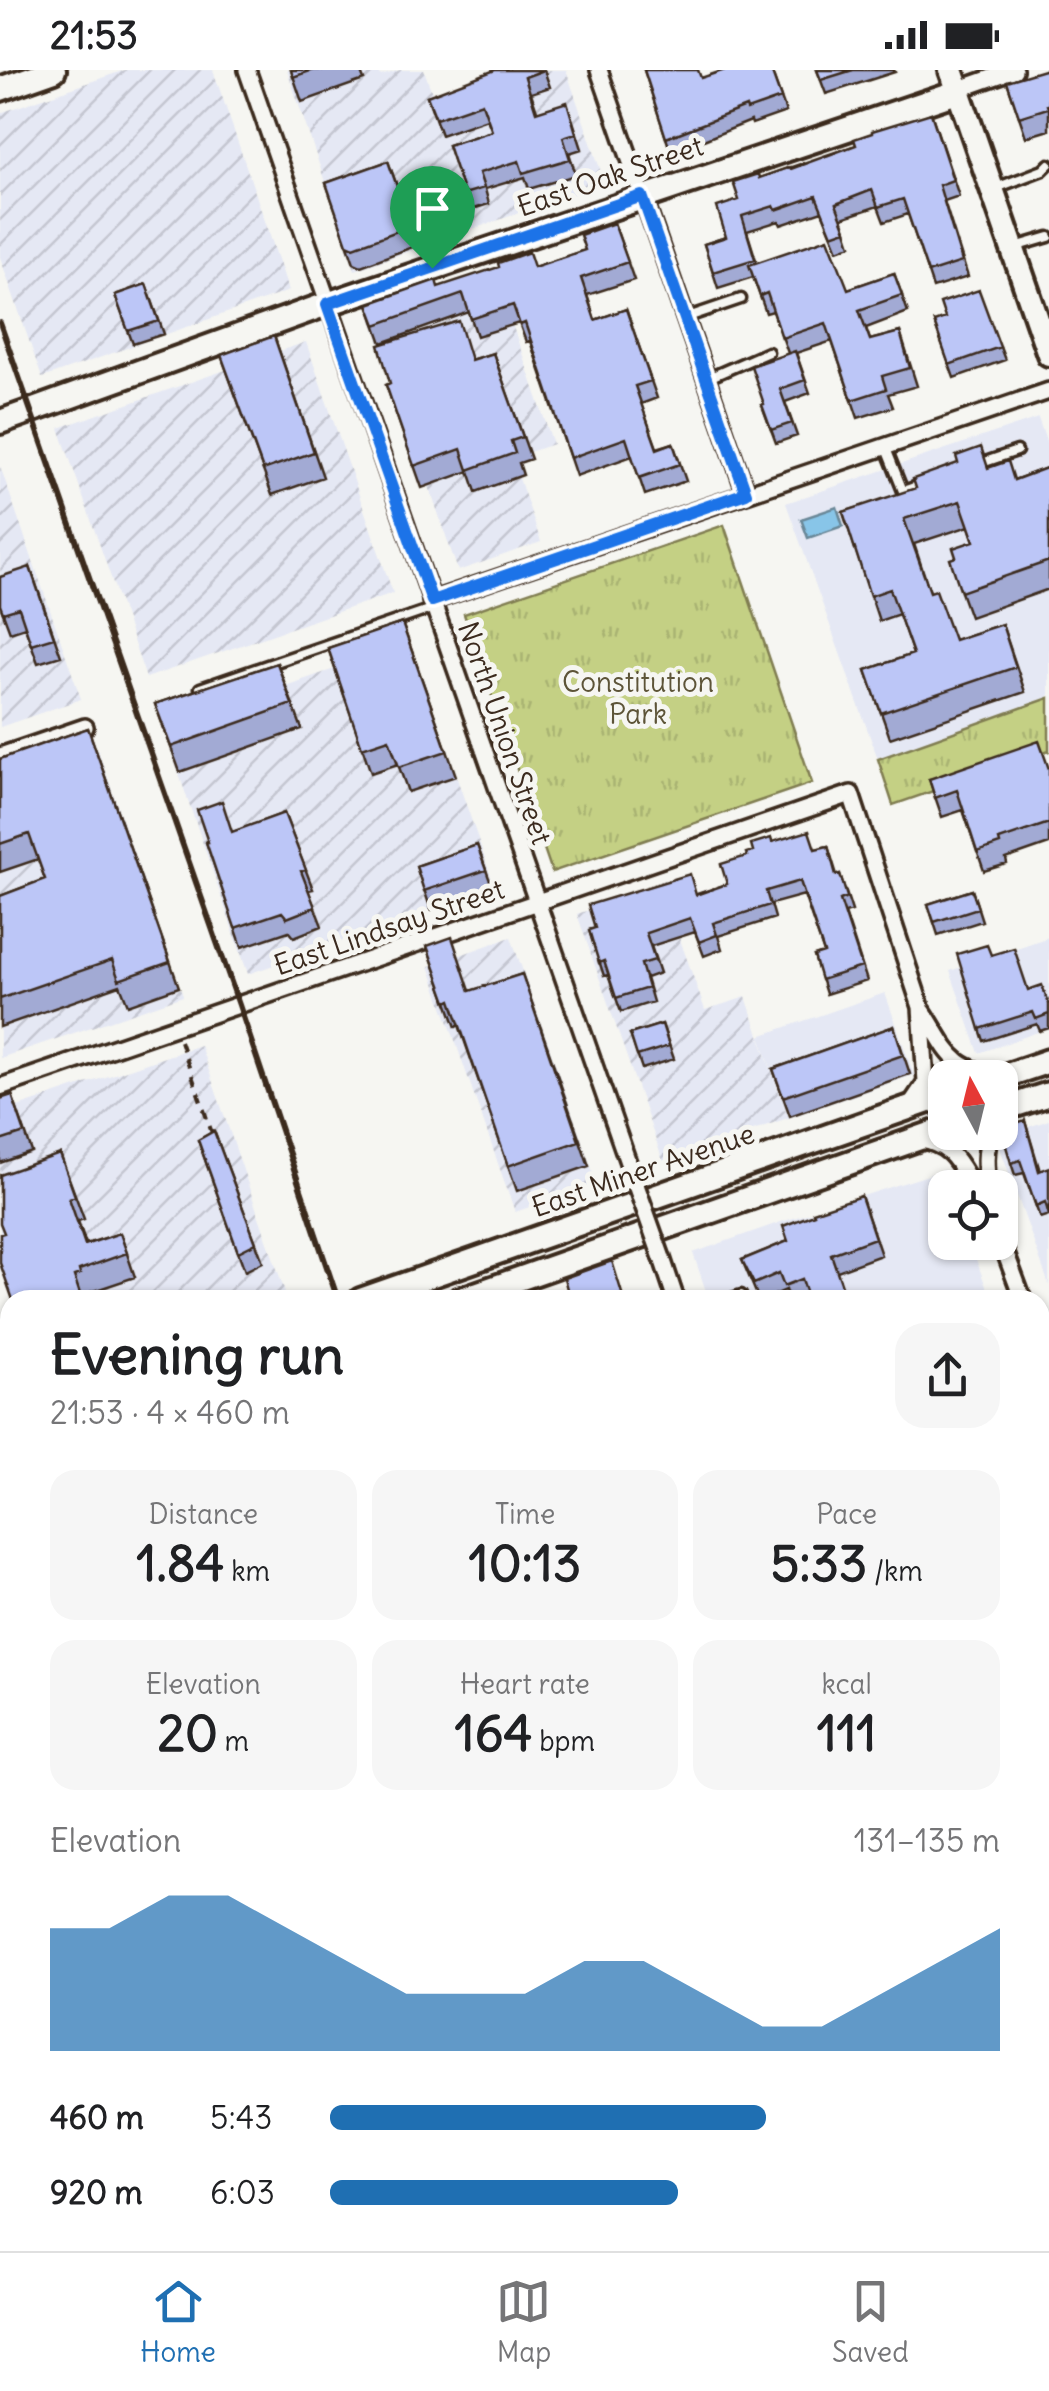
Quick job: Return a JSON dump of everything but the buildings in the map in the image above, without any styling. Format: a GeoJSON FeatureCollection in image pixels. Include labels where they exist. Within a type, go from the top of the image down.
{"type":"FeatureCollection","features":[{"type":"Feature","properties":{"kind":"main road"},"geometry":{"type":"LineString","coordinates":[[0,88],[54,70]]}},
{"type":"Feature","properties":{"kind":"main road"},"geometry":{"type":"LineString","coordinates":[[954,80],[1049,354]]}},
{"type":"Feature","properties":{"kind":"main road","name":"East Oak Street"},"geometry":{"type":"LineString","coordinates":[[0,422],[327,304],[948,95],[954,80]]}},
{"type":"Feature","properties":{"kind":"main road"},"geometry":{"type":"LineString","coordinates":[[1018,1071],[1049,1061]]}},
{"type":"Feature","properties":{"kind":"main road"},"geometry":{"type":"LineString","coordinates":[[1018,1105],[1049,1094]]}},
{"type":"Feature","properties":{"kind":"main road","name":"East Miner Avenue"},"geometry":{"type":"LineString","coordinates":[[390,1290],[928,1102]]}},
{"type":"Feature","properties":{"kind":"main road"},"geometry":{"type":"LineString","coordinates":[[488,1290],[928,1135]]}},
{"type":"Feature","properties":{"kind":"street","name":"North Union Street"},"geometry":{"type":"LineString","coordinates":[[248,70],[673,1290]]}},
{"type":"Feature","properties":{"kind":"street"},"geometry":{"type":"LineString","coordinates":[[599,70],[746,493]]}},
{"type":"Feature","properties":{"kind":"street","name":"East Oak Street"},"geometry":{"type":"LineString","coordinates":[[954,80],[1014,70]]}},
{"type":"Feature","properties":{"kind":"street"},"geometry":{"type":"LineString","coordinates":[[433,605],[746,493],[1049,391]]}},
{"type":"Feature","properties":{"kind":"street"},"geometry":{"type":"LineString","coordinates":[[0,756],[85,727]]}},
{"type":"Feature","properties":{"kind":"street","name":"East Lindsay Street"},"geometry":{"type":"LineString","coordinates":[[0,1087],[851,794],[921,1007]]}},
{"type":"Feature","properties":{"kind":"street"},"geometry":{"type":"LineString","coordinates":[[921,1007],[955,1060]]}},
{"type":"Feature","properties":{"kind":"street"},"geometry":{"type":"LineString","coordinates":[[908,1109],[926,1082],[921,1007]]}},
{"type":"Feature","properties":{"kind":"street"},"geometry":{"type":"LineString","coordinates":[[917,1139],[948,1150],[964,1170]]}},
{"type":"Feature","properties":{"kind":"street"},"geometry":{"type":"LineString","coordinates":[[1009,1260],[1020,1290]]}},
{"type":"Feature","properties":{"kind":"lane"},"geometry":{"type":"LineString","coordinates":[[992,190],[1049,164]]}},
{"type":"Feature","properties":{"kind":"lane"},"geometry":{"type":"LineString","coordinates":[[1012,248],[1049,237]]}},
{"type":"Feature","properties":{"kind":"lane"},"geometry":{"type":"LineString","coordinates":[[684,318],[741,299]]}},
{"type":"Feature","properties":{"kind":"lane"},"geometry":{"type":"LineString","coordinates":[[706,379],[768,352]]}},
{"type":"Feature","properties":{"kind":"lane"},"geometry":{"type":"LineString","coordinates":[[886,446],[902,491],[935,480]]}},
{"type":"Feature","properties":{"kind":"lane"},"geometry":{"type":"LineString","coordinates":[[968,468],[1017,451]]}},
{"type":"Feature","properties":{"kind":"lane"},"geometry":{"type":"LineString","coordinates":[[200,688],[433,605]]}},
{"type":"Feature","properties":{"kind":"path"},"geometry":{"type":"LineString","coordinates":[[175,1027],[217,1146]]}},
{"type":"Feature","properties":{"kind":"shaded area"},"geometry":{"type":"Polygon","coordinates":[[[125,70],[213,70],[289,291],[42,378],[0,257],[0,113],[125,70]]]}},
{"type":"Feature","properties":{"kind":"shaded area"},"geometry":{"type":"Polygon","coordinates":[[[287,70],[378,70],[381,76],[400,70],[424,70],[436,104],[537,70],[566,70],[605,183],[355,270],[287,70]]]}},
{"type":"Feature","properties":{"kind":"shaded area"},"geometry":{"type":"Polygon","coordinates":[[[496,277],[553,444],[512,458],[541,542],[458,571],[372,320],[496,277]]]}},
{"type":"Feature","properties":{"kind":"shaded area"},"geometry":{"type":"Polygon","coordinates":[[[306,342],[393,593],[146,678],[59,428],[306,342]]]}},
{"type":"Feature","properties":{"kind":"shaded area"},"geometry":{"type":"Polygon","coordinates":[[[1038,418],[1049,450],[1049,698],[878,759],[786,503],[1038,418]]]}},
{"type":"Feature","properties":{"kind":"shaded area"},"geometry":{"type":"Polygon","coordinates":[[[0,466],[81,699],[0,727],[0,466]]]}},
{"type":"Feature","properties":{"kind":"shaded area"},"geometry":{"type":"Polygon","coordinates":[[[410,643],[495,888],[248,974],[163,728],[410,643]]]}},
{"type":"Feature","properties":{"kind":"shaded area"},"geometry":{"type":"Polygon","coordinates":[[[98,750],[183,996],[0,1058],[0,784],[98,750]]]}},
{"type":"Feature","properties":{"kind":"shaded area"},"geometry":{"type":"Polygon","coordinates":[[[661,886],[705,1010],[746,997],[788,1118],[663,1161],[577,914],[661,886]]]}},
{"type":"Feature","properties":{"kind":"shaded area"},"geometry":{"type":"Polygon","coordinates":[[[511,937],[597,1184],[515,1212],[429,966],[511,937]]]}},
{"type":"Feature","properties":{"kind":"shaded area"},"geometry":{"type":"Polygon","coordinates":[[[1049,937],[1049,1028],[979,1053],[950,971],[1049,937]]]}},
{"type":"Feature","properties":{"kind":"shaded area"},"geometry":{"type":"Polygon","coordinates":[[[885,993],[914,1075],[788,1118],[760,1036],[885,993]]]}},
{"type":"Feature","properties":{"kind":"shaded area"},"geometry":{"type":"Polygon","coordinates":[[[200,1045],[284,1290],[8,1290],[0,1267],[0,1113],[200,1045]]]}},
{"type":"Feature","properties":{"kind":"shaded area"},"geometry":{"type":"Polygon","coordinates":[[[1049,1120],[1049,1285],[1018,1198],[1018,1170],[1008,1170],[1001,1150],[1018,1150],[1018,1131],[1049,1120]]]}},
{"type":"Feature","properties":{"kind":"shaded area"},"geometry":{"type":"Polygon","coordinates":[[[928,1175],[928,1260],[976,1260],[987,1290],[706,1290],[693,1253],[928,1175]]]}},
{"type":"Feature","properties":{"kind":"green space","name":"Constitution Park"},"geometry":{"type":"Polygon","coordinates":[[[724,525],[812,783],[552,872],[464,614],[724,525]]]}},
{"type":"Feature","properties":{"kind":"green space"},"geometry":{"type":"Polygon","coordinates":[[[1049,698],[1049,751],[893,805],[878,759],[1049,698]]]}},
{"type":"Feature","properties":{"kind":"water"},"geometry":{"type":"Polygon","coordinates":[[[837,507],[843,526],[808,538],[801,519],[837,507]]]}},
{"type":"Feature","properties":{"kind":"railway"},"geometry":{"type":"LineString","coordinates":[[0,323],[335,1290]]}},
{"type":"Feature","properties":{"kind":"route"},"geometry":{"type":"LineString","coordinates":[[642,196],[746,493],[432,601],[327,304],[432,268],[642,196]]}}]}
